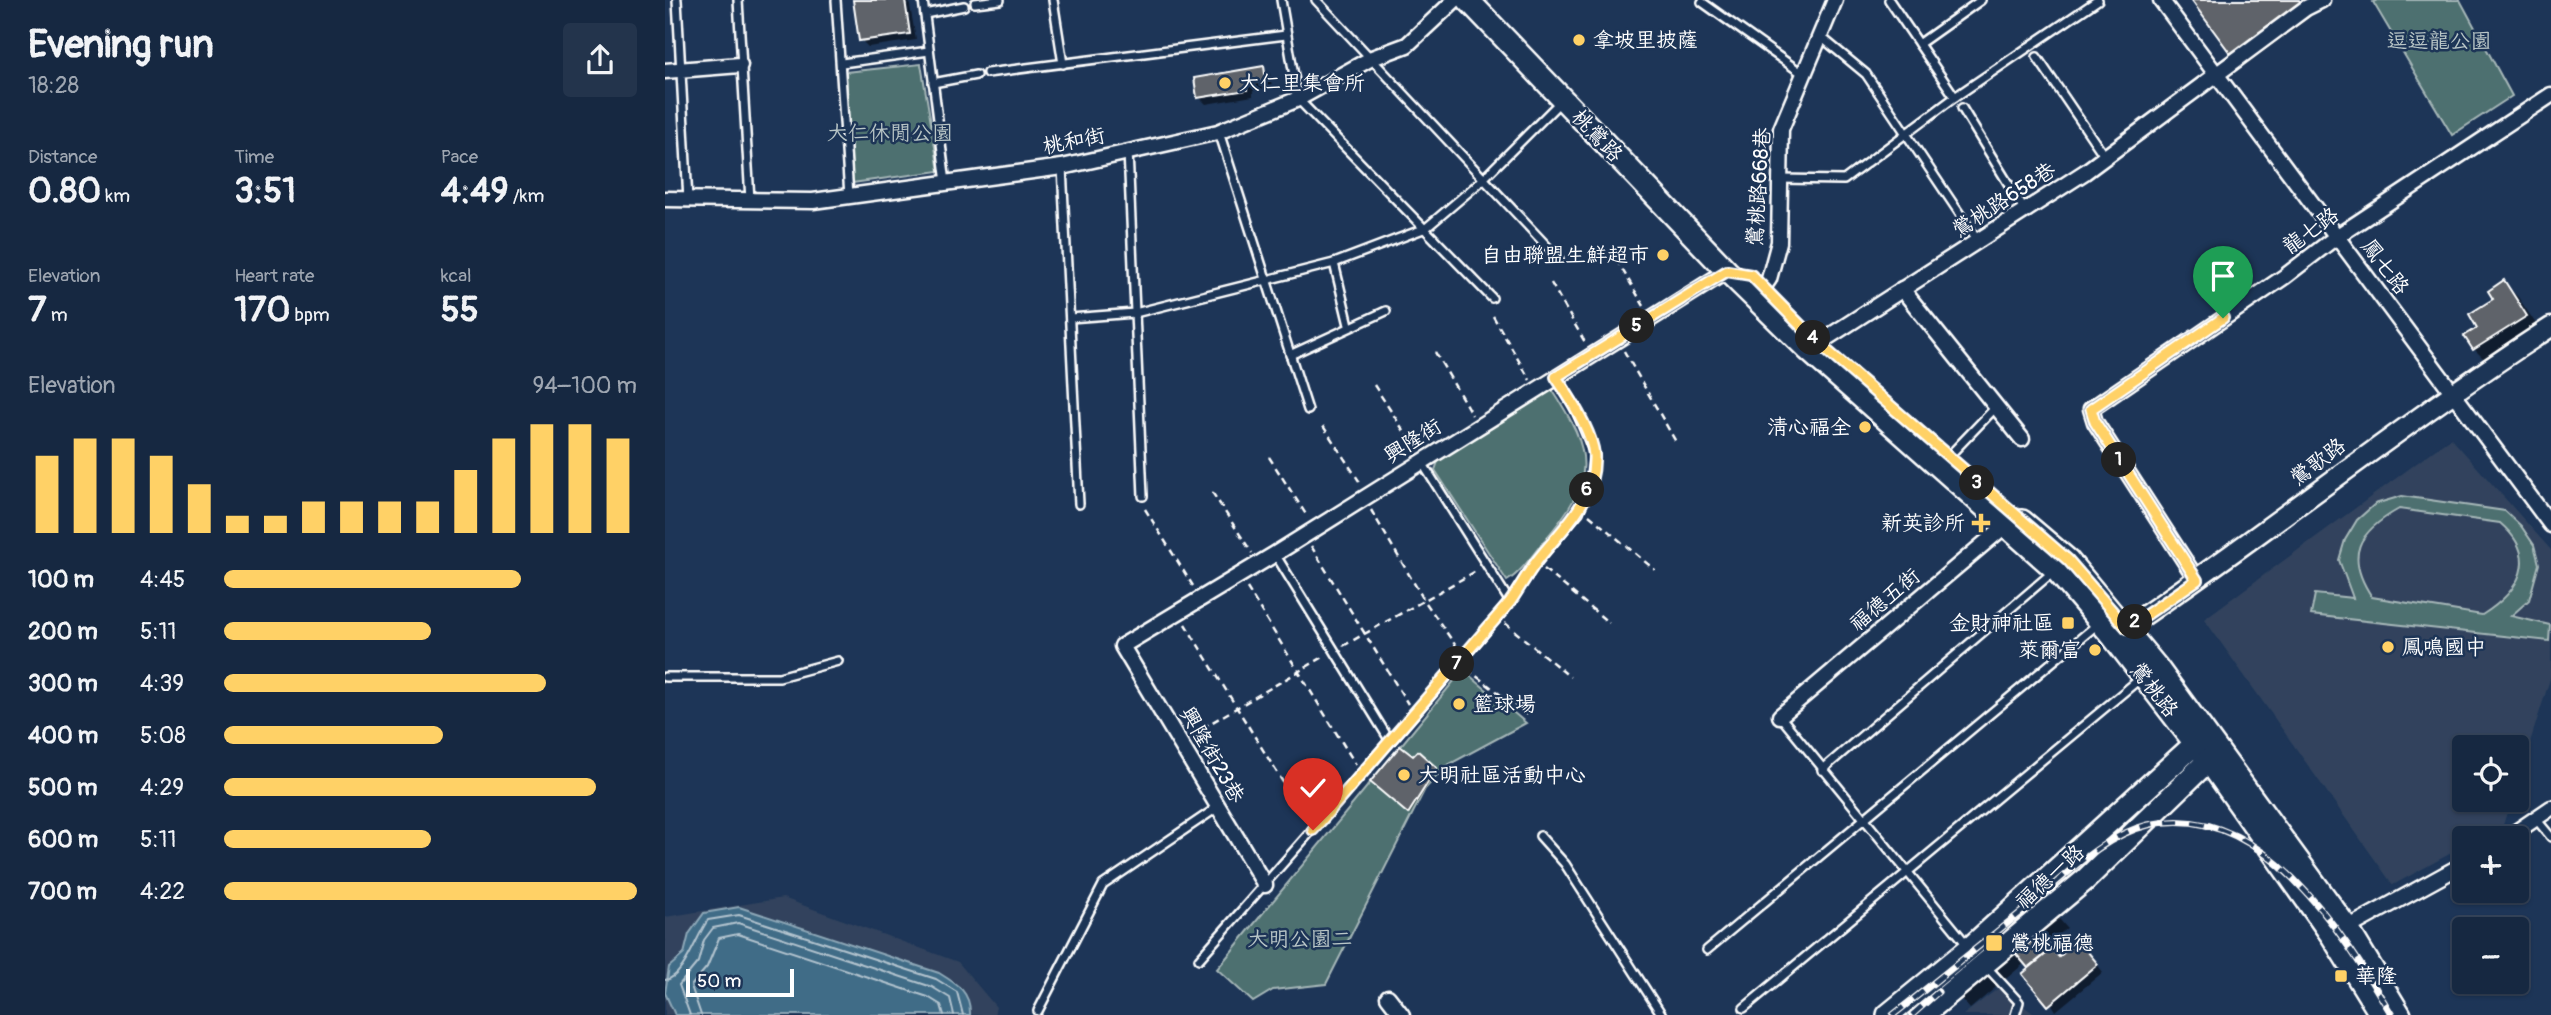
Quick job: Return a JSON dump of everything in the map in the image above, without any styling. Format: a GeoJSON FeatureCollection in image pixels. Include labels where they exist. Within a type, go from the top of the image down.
{"type":"FeatureCollection","features":[{"type":"Feature","properties":{"kind":"main road","name":"桃鶯路"},"geometry":{"type":"LineString","coordinates":[[1468,0],[1727,271]]}},
{"type":"Feature","properties":{"kind":"main road","name":"鶯桃路"},"geometry":{"type":"LineString","coordinates":[[1727,271],[1751,275],[1759,293],[1813,346],[2062,565],[2150,671],[2208,747],[2400,1015]]}},
{"type":"Feature","properties":{"kind":"main road","name":"鶯桃路"},"geometry":{"type":"LineString","coordinates":[[1813,346],[1948,457],[2011,521]]}},
{"type":"Feature","properties":{"kind":"main road","name":"福德一路"},"geometry":{"type":"LineString","coordinates":[[1923,1015],[1977,956],[2208,747]]}},
{"type":"Feature","properties":{"kind":"main road","name":"鶯桃路"},"geometry":{"type":"LineString","coordinates":[[2340,932],[2381,1015]]}},
{"type":"Feature","properties":{"kind":"main road","name":"福德一路"},"geometry":{"type":"LineString","coordinates":[[1888,1015],[1977,956]]}},
{"type":"Feature","properties":{"kind":"street","name":"桃和街"},"geometry":{"type":"LineString","coordinates":[[665,199],[813,201],[849,197],[1062,167],[1218,132],[1298,99],[1372,58],[1407,45],[1455,0]]}},
{"type":"Feature","properties":{"kind":"street","name":"鶯桃路668巷"},"geometry":{"type":"LineString","coordinates":[[1759,293],[1779,242],[1778,178],[1781,129],[1835,0]]}},
{"type":"Feature","properties":{"kind":"street","name":"鳳七路"},"geometry":{"type":"LineString","coordinates":[[2161,0],[2551,525]]}},
{"type":"Feature","properties":{"kind":"street","name":"鶯桃路658巷"},"geometry":{"type":"LineString","coordinates":[[1813,346],[1978,242],[2105,157],[2322,0]]}},
{"type":"Feature","properties":{"kind":"street"},"geometry":{"type":"LineString","coordinates":[[665,71],[740,65]]}},
{"type":"Feature","properties":{"kind":"street","name":"龍七路"},"geometry":{"type":"LineString","coordinates":[[2197,580],[2095,422],[2091,409],[2284,277],[2336,237],[2551,95]]}},
{"type":"Feature","properties":{"kind":"street","name":"興隆街"},"geometry":{"type":"LineString","coordinates":[[1122,646],[1275,555],[1421,460],[1727,271]]}},
{"type":"Feature","properties":{"kind":"street"},"geometry":{"type":"LineString","coordinates":[[1902,289],[2022,439]]}},
{"type":"Feature","properties":{"kind":"street","name":"鶯歌路"},"geometry":{"type":"LineString","coordinates":[[2113,625],[2197,580],[2452,392],[2551,327]]}},
{"type":"Feature","properties":{"kind":"street","name":"福德五街"},"geometry":{"type":"LineString","coordinates":[[1780,716],[2011,521]]}},
{"type":"Feature","properties":{"kind":"street","name":"興隆街23巷"},"geometry":{"type":"LineString","coordinates":[[1122,646],[1265,885]]}},
{"type":"Feature","properties":{"kind":"street"},"geometry":{"type":"LineString","coordinates":[[2525,826],[2551,808]]}},
{"type":"Feature","properties":{"kind":"street"},"geometry":{"type":"LineString","coordinates":[[2340,932],[2452,871]]}},
{"type":"Feature","properties":{"kind":"street"},"geometry":{"type":"LineString","coordinates":[[1388,997],[1402,1015]]}},
{"type":"Feature","properties":{"kind":"lane"},"geometry":{"type":"LineString","coordinates":[[677,0],[688,200]]}},
{"type":"Feature","properties":{"kind":"lane"},"geometry":{"type":"LineString","coordinates":[[738,0],[750,201]]}},
{"type":"Feature","properties":{"kind":"lane"},"geometry":{"type":"LineString","coordinates":[[837,0],[849,197]]}},
{"type":"Feature","properties":{"kind":"lane"},"geometry":{"type":"LineString","coordinates":[[923,0],[946,184]]}},
{"type":"Feature","properties":{"kind":"lane"},"geometry":{"type":"LineString","coordinates":[[975,4],[1000,0]]}},
{"type":"Feature","properties":{"kind":"lane"},"geometry":{"type":"LineString","coordinates":[[1053,0],[1063,65]]}},
{"type":"Feature","properties":{"kind":"lane"},"geometry":{"type":"LineString","coordinates":[[1281,0],[1298,99],[1492,298]]}},
{"type":"Feature","properties":{"kind":"lane"},"geometry":{"type":"LineString","coordinates":[[1316,0],[1559,259]]}},
{"type":"Feature","properties":{"kind":"lane"},"geometry":{"type":"LineString","coordinates":[[1888,0],[1955,97]]}},
{"type":"Feature","properties":{"kind":"lane"},"geometry":{"type":"LineString","coordinates":[[1919,44],[1981,0]]}},
{"type":"Feature","properties":{"kind":"lane"},"geometry":{"type":"LineString","coordinates":[[1778,178],[1845,180],[1955,97],[2098,0]]}},
{"type":"Feature","properties":{"kind":"lane"},"geometry":{"type":"LineString","coordinates":[[1702,2],[1803,74]]}},
{"type":"Feature","properties":{"kind":"lane"},"geometry":{"type":"LineString","coordinates":[[925,14],[964,6]]}},
{"type":"Feature","properties":{"kind":"lane"},"geometry":{"type":"LineString","coordinates":[[987,73],[1286,36]]}},
{"type":"Feature","properties":{"kind":"lane"},"geometry":{"type":"LineString","coordinates":[[1820,36],[1866,74],[1978,242]]}},
{"type":"Feature","properties":{"kind":"lane"},"geometry":{"type":"LineString","coordinates":[[842,62],[929,51]]}},
{"type":"Feature","properties":{"kind":"lane"},"geometry":{"type":"LineString","coordinates":[[2037,57],[2105,157]]}},
{"type":"Feature","properties":{"kind":"lane"},"geometry":{"type":"LineString","coordinates":[[933,83],[976,75]]}},
{"type":"Feature","properties":{"kind":"lane"},"geometry":{"type":"LineString","coordinates":[[1070,318],[1135,313],[1333,262],[1380,248],[1426,228],[1485,178],[1563,100]]}},
{"type":"Feature","properties":{"kind":"lane"},"geometry":{"type":"LineString","coordinates":[[1962,108],[2025,211]]}},
{"type":"Feature","properties":{"kind":"lane"},"geometry":{"type":"LineString","coordinates":[[1218,132],[1308,410]]}},
{"type":"Feature","properties":{"kind":"lane"},"geometry":{"type":"LineString","coordinates":[[1128,151],[1143,496]]}},
{"type":"Feature","properties":{"kind":"lane"},"geometry":{"type":"LineString","coordinates":[[1062,167],[1079,504]]}},
{"type":"Feature","properties":{"kind":"lane"},"geometry":{"type":"LineString","coordinates":[[1333,262],[1349,326]]}},
{"type":"Feature","properties":{"kind":"lane"},"geometry":{"type":"LineString","coordinates":[[1290,355],[1386,311]]}},
{"type":"Feature","properties":{"kind":"lane"},"geometry":{"type":"LineString","coordinates":[[1199,959],[1461,660],[1510,602],[1536,562],[1581,508],[1591,478],[1594,453],[1574,405],[1556,377]]}},
{"type":"Feature","properties":{"kind":"lane"},"geometry":{"type":"LineString","coordinates":[[1948,457],[1996,407]]}},
{"type":"Feature","properties":{"kind":"lane"},"geometry":{"type":"LineString","coordinates":[[1421,460],[1510,602]]}},
{"type":"Feature","properties":{"kind":"lane"},"geometry":{"type":"LineString","coordinates":[[1275,555],[1390,741]]}},
{"type":"Feature","properties":{"kind":"lane"},"geometry":{"type":"LineString","coordinates":[[1822,770],[2062,565]]}},
{"type":"Feature","properties":{"kind":"lane"},"geometry":{"type":"LineString","coordinates":[[1707,950],[1864,820],[2113,625]]}},
{"type":"Feature","properties":{"kind":"lane"},"geometry":{"type":"LineString","coordinates":[[665,677],[779,677],[838,661]]}},
{"type":"Feature","properties":{"kind":"lane"},"geometry":{"type":"LineString","coordinates":[[1744,1008],[1909,874],[2150,671]]}},
{"type":"Feature","properties":{"kind":"lane"},"geometry":{"type":"LineString","coordinates":[[1780,716],[1977,956],[2019,1002],[2015,1015]]}},
{"type":"Feature","properties":{"kind":"lane"},"geometry":{"type":"LineString","coordinates":[[1038,1011],[1103,885],[1218,807]]}},
{"type":"Feature","properties":{"kind":"lane"},"geometry":{"type":"LineString","coordinates":[[2536,819],[2551,838]]}},
{"type":"Feature","properties":{"kind":"lane"},"geometry":{"type":"LineString","coordinates":[[1540,836],[1565,864],[1662,1015]]}},
{"type":"Feature","properties":{"kind":"path"},"geometry":{"type":"LineString","coordinates":[[1610,249],[1651,318]]}},
{"type":"Feature","properties":{"kind":"path"},"geometry":{"type":"LineString","coordinates":[[1551,283],[1592,355]]}},
{"type":"Feature","properties":{"kind":"path"},"geometry":{"type":"LineString","coordinates":[[1493,316],[1536,390]]}},
{"type":"Feature","properties":{"kind":"path"},"geometry":{"type":"LineString","coordinates":[[1617,339],[1677,442]]}},
{"type":"Feature","properties":{"kind":"path"},"geometry":{"type":"LineString","coordinates":[[1435,352],[1478,425]]}},
{"type":"Feature","properties":{"kind":"path"},"geometry":{"type":"LineString","coordinates":[[1374,385],[1421,460]]}},
{"type":"Feature","properties":{"kind":"path"},"geometry":{"type":"LineString","coordinates":[[1322,426],[1461,660],[1527,715]]}},
{"type":"Feature","properties":{"kind":"path"},"geometry":{"type":"LineString","coordinates":[[1269,457],[1414,713]]}},
{"type":"Feature","properties":{"kind":"path"},"geometry":{"type":"LineString","coordinates":[[1212,492],[1260,564]]}},
{"type":"Feature","properties":{"kind":"path"},"geometry":{"type":"LineString","coordinates":[[1581,508],[1655,570]]}},
{"type":"Feature","properties":{"kind":"path"},"geometry":{"type":"LineString","coordinates":[[1145,509],[1201,599]]}},
{"type":"Feature","properties":{"kind":"path"},"geometry":{"type":"LineString","coordinates":[[1536,562],[1609,623]]}},
{"type":"Feature","properties":{"kind":"path"},"geometry":{"type":"LineString","coordinates":[[1240,576],[1361,773]]}},
{"type":"Feature","properties":{"kind":"path"},"geometry":{"type":"LineString","coordinates":[[1178,613],[1313,830]]}},
{"type":"Feature","properties":{"kind":"path"},"geometry":{"type":"LineString","coordinates":[[1497,617],[1570,677]]}},
{"type":"Feature","properties":{"kind":"shaded area","name":"鳳鳴國中"},"geometry":{"type":"Polygon","coordinates":[[[2451,438],[2551,550],[2551,676],[2529,745],[2529,735],[2452,735],[2452,812],[2507,812],[2503,825],[2452,826],[2452,853],[2393,885],[2204,619],[2451,438]]]}},
{"type":"Feature","properties":{"kind":"shaded area"},"geometry":{"type":"Polygon","coordinates":[[[783,898],[958,962],[996,1007],[994,1015],[665,1015],[665,917],[783,898]]]}},
{"type":"Feature","properties":{"kind":"shaded area"},"geometry":{"type":"Polygon","coordinates":[[[2000,987],[2035,1015],[1963,1015],[2000,987]]]}},
{"type":"Feature","properties":{"kind":"green space","name":"逗逗龍公園"},"geometry":{"type":"Polygon","coordinates":[[[2460,0],[2512,96],[2452,135],[2373,2],[2460,0]]]}},
{"type":"Feature","properties":{"kind":"green space","name":"大仁休閒公園"},"geometry":{"type":"Polygon","coordinates":[[[921,64],[939,171],[852,183],[846,72],[921,64]]]}},
{"type":"Feature","properties":{"kind":"green space"},"geometry":{"type":"Polygon","coordinates":[[[1551,388],[1576,431],[1582,449],[1581,483],[1561,520],[1522,568],[1507,581],[1435,470],[1439,459],[1551,388]]]}},
{"type":"Feature","properties":{"kind":"green space"},"geometry":{"type":"Polygon","coordinates":[[[2402,496],[2505,511],[2521,526],[2534,545],[2539,564],[2529,600],[2511,616],[2550,625],[2549,641],[2311,615],[2315,594],[2353,598],[2339,560],[2345,540],[2357,520],[2375,504],[2402,496]],[[2399,509],[2374,527],[2360,546],[2357,557],[2363,582],[2372,597],[2482,615],[2506,595],[2520,573],[2522,561],[2519,548],[2500,523],[2399,509]]]}},
{"type":"Feature","properties":{"kind":"green space","name":"大明公園二"},"geometry":{"type":"Polygon","coordinates":[[[1463,670],[1526,723],[1446,766],[1425,789],[1326,984],[1273,990],[1253,1002],[1217,969],[1463,670]]]}},
{"type":"Feature","properties":{"kind":"water"},"geometry":{"type":"Polygon","coordinates":[[[739,907],[939,973],[957,985],[965,995],[970,1015],[675,1015],[665,993],[669,967],[684,954],[689,934],[704,913],[739,907]]]}},
{"type":"Feature","properties":{"kind":"building"},"geometry":{"type":"Polygon","coordinates":[[[853,0],[905,0],[910,34],[859,41],[853,0]]]}},
{"type":"Feature","properties":{"kind":"building"},"geometry":{"type":"Polygon","coordinates":[[[2191,0],[2299,0],[2304,6],[2233,57],[2191,0]]]}},
{"type":"Feature","properties":{"kind":"building","name":"大仁里集會所"},"geometry":{"type":"Polygon","coordinates":[[[1264,66],[1266,81],[1247,84],[1247,90],[1197,98],[1194,78],[1264,66]]]}},
{"type":"Feature","properties":{"kind":"building"},"geometry":{"type":"Polygon","coordinates":[[[2504,280],[2527,316],[2473,350],[2464,336],[2477,328],[2469,314],[2493,299],[2488,291],[2504,280]]]}},
{"type":"Feature","properties":{"kind":"building","name":"大明社區活動中心"},"geometry":{"type":"Polygon","coordinates":[[[1400,746],[1413,756],[1418,751],[1437,768],[1408,814],[1370,782],[1400,746]]]}},
{"type":"Feature","properties":{"kind":"building"},"geometry":{"type":"Polygon","coordinates":[[[2040,934],[2052,949],[2028,968],[2016,954],[2040,934]]]}},
{"type":"Feature","properties":{"kind":"building"},"geometry":{"type":"Polygon","coordinates":[[[2078,940],[2098,964],[2048,1006],[2022,974],[2052,949],[2059,957],[2078,940]]]}},
{"type":"Feature","properties":{"kind":"railway"},"geometry":{"type":"LineString","coordinates":[[1893,1015],[2085,858],[2115,838],[2148,825],[2189,822],[2227,832],[2263,852],[2295,880],[2350,948],[2392,1015]]}},
{"type":"Feature","properties":{"kind":"railway"},"geometry":{"type":"LineString","coordinates":[[1912,1015],[1938,992]]}},
{"type":"Feature","properties":{"kind":"place","name":"拿坡里披薩"},"geometry":{"type":"Point","coordinates":[1579,40]}},
{"type":"Feature","properties":{"kind":"place","name":"大仁里集會所"},"geometry":{"type":"Point","coordinates":[1225,83]}},
{"type":"Feature","properties":{"kind":"place","name":"自由聯盟生鮮超市"},"geometry":{"type":"Point","coordinates":[1663,255]}},
{"type":"Feature","properties":{"kind":"place","name":"清心福全"},"geometry":{"type":"Point","coordinates":[1865,427]}},
{"type":"Feature","properties":{"kind":"place","name":"新英診所"},"geometry":{"type":"Point","coordinates":[1981,523]}},
{"type":"Feature","properties":{"kind":"place","name":"金財神社區"},"geometry":{"type":"Point","coordinates":[2068,623]}},
{"type":"Feature","properties":{"kind":"place","name":"鳳鳴國中"},"geometry":{"type":"Point","coordinates":[2388,647]}},
{"type":"Feature","properties":{"kind":"place","name":"萊爾富"},"geometry":{"type":"Point","coordinates":[2095,650]}},
{"type":"Feature","properties":{"kind":"place","name":"籃球場"},"geometry":{"type":"Point","coordinates":[1459,704]}},
{"type":"Feature","properties":{"kind":"place","name":"大明社區活動中心"},"geometry":{"type":"Point","coordinates":[1404,775]}},
{"type":"Feature","properties":{"kind":"place","name":"鶯桃福德"},"geometry":{"type":"Point","coordinates":[1994,943]}},
{"type":"Feature","properties":{"kind":"place","name":"華隆"},"geometry":{"type":"Point","coordinates":[2341,976]}},
{"type":"Feature","properties":{"kind":"route"},"geometry":{"type":"LineString","coordinates":[[1313,830],[1464,657],[1510,602],[1536,562],[1579,512],[1591,478],[1594,453],[1574,405],[1556,377],[1727,271],[1751,275],[1817,342],[2068,560],[2127,628],[2197,580],[2095,422],[2091,409],[2100,400],[2223,318]]}}]}
